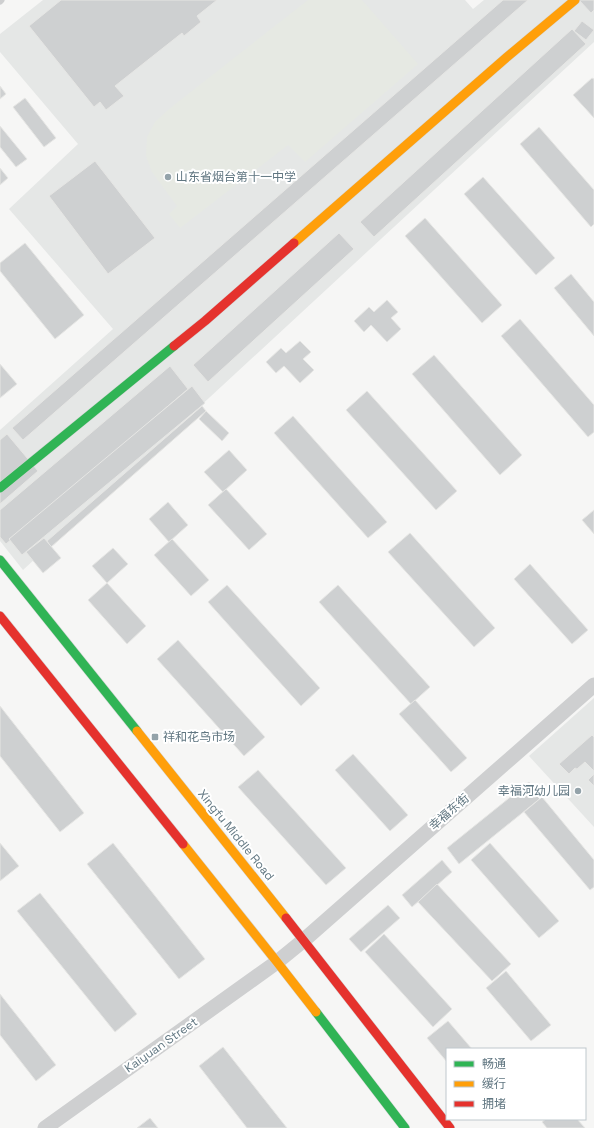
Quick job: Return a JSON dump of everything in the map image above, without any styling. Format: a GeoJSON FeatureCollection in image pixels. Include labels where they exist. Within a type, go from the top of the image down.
{"type":"FeatureCollection","features":[{"type":"Feature","properties":{"kind":"main road"},"geometry":{"type":"LineString","coordinates":[[0,488],[205,321],[575,0]]}},
{"type":"Feature","properties":{"kind":"main road","name":"Xingfu Middle Road"},"geometry":{"type":"LineString","coordinates":[[0,560],[304,940],[450,1128]]}},
{"type":"Feature","properties":{"kind":"main road"},"geometry":{"type":"LineString","coordinates":[[0,616],[277,962],[405,1128]]}},
{"type":"Feature","properties":{"kind":"street","name":"幸福东街"},"geometry":{"type":"LineString","coordinates":[[277,962],[304,940],[594,684]]}},
{"type":"Feature","properties":{"kind":"street","name":"Kaiyuan Street"},"geometry":{"type":"LineString","coordinates":[[45,1128],[277,962]]}},
{"type":"Feature","properties":{"kind":"shaded area"},"geometry":{"type":"Polygon","coordinates":[[[43,0],[465,0],[473,9],[484,0],[594,0],[594,42],[23,570],[0,541],[0,430],[113,329],[9,209],[78,144],[0,52],[0,34],[43,0]]]}},
{"type":"Feature","properties":{"kind":"shaded area"},"geometry":{"type":"Polygon","coordinates":[[[308,0],[362,0],[418,64],[305,162],[288,145],[180,228],[169,214],[177,206],[152,172],[146,156],[147,137],[155,122],[169,109],[308,0]]]}},
{"type":"Feature","properties":{"kind":"shaded area","name":"幸福河幼儿园"},"geometry":{"type":"Polygon","coordinates":[[[594,698],[594,827],[529,756],[594,698]]]}},
{"type":"Feature","properties":{"kind":"building"},"geometry":{"type":"Polygon","coordinates":[[[61,0],[217,0],[197,16],[201,22],[184,36],[182,33],[115,86],[124,96],[106,110],[100,102],[94,107],[29,26],[61,0]]]}},
{"type":"Feature","properties":{"kind":"building"},"geometry":{"type":"Polygon","coordinates":[[[503,0],[528,0],[23,440],[12,428],[503,0]]]}},
{"type":"Feature","properties":{"kind":"building"},"geometry":{"type":"Polygon","coordinates":[[[579,0],[594,0],[594,10],[591,13],[579,0]]]}},
{"type":"Feature","properties":{"kind":"building"},"geometry":{"type":"Polygon","coordinates":[[[582,21],[594,30],[586,40],[574,31],[582,21]]]}},
{"type":"Feature","properties":{"kind":"building"},"geometry":{"type":"Polygon","coordinates":[[[572,29],[586,44],[374,237],[360,222],[572,29]]]}},
{"type":"Feature","properties":{"kind":"building"},"geometry":{"type":"Polygon","coordinates":[[[592,78],[594,79],[594,118],[573,95],[592,78]]]}},
{"type":"Feature","properties":{"kind":"building"},"geometry":{"type":"Polygon","coordinates":[[[0,86],[6,94],[0,99],[0,86]]]}},
{"type":"Feature","properties":{"kind":"building"},"geometry":{"type":"Polygon","coordinates":[[[25,98],[56,138],[44,147],[13,107],[25,98]]]}},
{"type":"Feature","properties":{"kind":"building"},"geometry":{"type":"Polygon","coordinates":[[[0,126],[27,159],[16,167],[0,147],[0,126]]]}},
{"type":"Feature","properties":{"kind":"building"},"geometry":{"type":"Polygon","coordinates":[[[539,127],[594,190],[594,224],[591,227],[520,144],[539,127]]]}},
{"type":"Feature","properties":{"kind":"building"},"geometry":{"type":"Polygon","coordinates":[[[95,161],[155,238],[108,274],[49,196],[95,161]]]}},
{"type":"Feature","properties":{"kind":"building"},"geometry":{"type":"Polygon","coordinates":[[[0,168],[8,178],[0,185],[0,168]]]}},
{"type":"Feature","properties":{"kind":"building"},"geometry":{"type":"Polygon","coordinates":[[[483,177],[555,258],[536,275],[464,194],[483,177]]]}},
{"type":"Feature","properties":{"kind":"building"},"geometry":{"type":"Polygon","coordinates":[[[425,218],[502,305],[482,323],[405,236],[425,218]]]}},
{"type":"Feature","properties":{"kind":"building"},"geometry":{"type":"Polygon","coordinates":[[[339,233],[354,249],[208,382],[193,365],[339,233]]]}},
{"type":"Feature","properties":{"kind":"building"},"geometry":{"type":"Polygon","coordinates":[[[25,243],[84,315],[55,339],[0,271],[0,263],[25,243]]]}},
{"type":"Feature","properties":{"kind":"building"},"geometry":{"type":"Polygon","coordinates":[[[571,274],[594,302],[594,336],[554,288],[571,274]]]}},
{"type":"Feature","properties":{"kind":"building"},"geometry":{"type":"Polygon","coordinates":[[[387,300],[398,312],[391,318],[401,329],[387,342],[371,325],[364,332],[354,321],[369,307],[374,312],[387,300]]]}},
{"type":"Feature","properties":{"kind":"building"},"geometry":{"type":"Polygon","coordinates":[[[520,319],[594,405],[594,432],[588,437],[501,336],[520,319]]]}},
{"type":"Feature","properties":{"kind":"building"},"geometry":{"type":"Polygon","coordinates":[[[300,341],[311,352],[303,359],[314,370],[300,383],[284,366],[276,373],[266,362],[281,348],[286,353],[300,341]]]}},
{"type":"Feature","properties":{"kind":"building"},"geometry":{"type":"Polygon","coordinates":[[[434,355],[522,455],[500,475],[412,374],[434,355]]]}},
{"type":"Feature","properties":{"kind":"building"},"geometry":{"type":"Polygon","coordinates":[[[0,364],[17,384],[0,398],[0,364]]]}},
{"type":"Feature","properties":{"kind":"building"},"geometry":{"type":"Polygon","coordinates":[[[170,366],[188,389],[6,544],[0,537],[0,510],[170,366]]]}},
{"type":"Feature","properties":{"kind":"building"},"geometry":{"type":"Polygon","coordinates":[[[192,386],[205,403],[22,555],[9,539],[192,386]]]}},
{"type":"Feature","properties":{"kind":"building"},"geometry":{"type":"Polygon","coordinates":[[[367,391],[457,491],[436,510],[346,410],[367,391]]]}},
{"type":"Feature","properties":{"kind":"building"},"geometry":{"type":"Polygon","coordinates":[[[202,406],[206,411],[51,547],[47,541],[202,406]]]}},
{"type":"Feature","properties":{"kind":"building"},"geometry":{"type":"Polygon","coordinates":[[[206,411],[229,433],[222,441],[199,419],[206,411]]]}},
{"type":"Feature","properties":{"kind":"building"},"geometry":{"type":"Polygon","coordinates":[[[293,416],[387,522],[368,538],[274,433],[293,416]]]}},
{"type":"Feature","properties":{"kind":"building"},"geometry":{"type":"Polygon","coordinates":[[[7,434],[38,471],[0,504],[0,440],[7,434]]]}},
{"type":"Feature","properties":{"kind":"building"},"geometry":{"type":"Polygon","coordinates":[[[229,450],[247,470],[223,492],[204,472],[229,450]]]}},
{"type":"Feature","properties":{"kind":"building"},"geometry":{"type":"Polygon","coordinates":[[[226,489],[267,534],[249,550],[208,505],[226,489]]]}},
{"type":"Feature","properties":{"kind":"building"},"geometry":{"type":"Polygon","coordinates":[[[168,502],[188,525],[169,542],[149,519],[168,502]]]}},
{"type":"Feature","properties":{"kind":"building"},"geometry":{"type":"Polygon","coordinates":[[[594,510],[594,534],[582,520],[594,510]]]}},
{"type":"Feature","properties":{"kind":"building"},"geometry":{"type":"Polygon","coordinates":[[[410,533],[495,628],[474,647],[388,552],[410,533]]]}},
{"type":"Feature","properties":{"kind":"building"},"geometry":{"type":"Polygon","coordinates":[[[44,538],[61,558],[43,573],[26,552],[44,538]]]}},
{"type":"Feature","properties":{"kind":"building"},"geometry":{"type":"Polygon","coordinates":[[[172,539],[209,580],[191,596],[154,555],[172,539]]]}},
{"type":"Feature","properties":{"kind":"building"},"geometry":{"type":"Polygon","coordinates":[[[113,548],[128,564],[107,583],[92,566],[113,548]]]}},
{"type":"Feature","properties":{"kind":"building"},"geometry":{"type":"Polygon","coordinates":[[[530,564],[588,630],[572,644],[514,579],[530,564]]]}},
{"type":"Feature","properties":{"kind":"building"},"geometry":{"type":"Polygon","coordinates":[[[107,583],[146,626],[127,644],[88,600],[107,583]]]}},
{"type":"Feature","properties":{"kind":"building"},"geometry":{"type":"Polygon","coordinates":[[[227,585],[320,688],[301,706],[208,602],[227,585]]]}},
{"type":"Feature","properties":{"kind":"building"},"geometry":{"type":"Polygon","coordinates":[[[338,585],[430,687],[411,704],[319,602],[338,585]]]}},
{"type":"Feature","properties":{"kind":"building"},"geometry":{"type":"Polygon","coordinates":[[[178,640],[265,737],[244,756],[157,659],[178,640]]]}},
{"type":"Feature","properties":{"kind":"building"},"geometry":{"type":"Polygon","coordinates":[[[415,700],[467,758],[451,772],[399,714],[415,700]]]}},
{"type":"Feature","properties":{"kind":"building"},"geometry":{"type":"Polygon","coordinates":[[[0,706],[84,813],[60,832],[0,756],[0,706]]]}},
{"type":"Feature","properties":{"kind":"building"},"geometry":{"type":"Polygon","coordinates":[[[592,735],[594,737],[594,771],[585,762],[569,774],[559,764],[592,735]]]}},
{"type":"Feature","properties":{"kind":"building"},"geometry":{"type":"Polygon","coordinates":[[[353,754],[408,815],[390,831],[335,770],[353,754]]]}},
{"type":"Feature","properties":{"kind":"building"},"geometry":{"type":"Polygon","coordinates":[[[258,770],[346,868],[326,885],[238,787],[258,770]]]}},
{"type":"Feature","properties":{"kind":"building"},"geometry":{"type":"Polygon","coordinates":[[[594,774],[594,786],[588,780],[594,774]]]}},
{"type":"Feature","properties":{"kind":"building"},"geometry":{"type":"Polygon","coordinates":[[[529,782],[542,797],[459,864],[447,848],[529,782]]]}},
{"type":"Feature","properties":{"kind":"building"},"geometry":{"type":"Polygon","coordinates":[[[542,797],[594,860],[594,887],[590,890],[524,812],[542,797]]]}},
{"type":"Feature","properties":{"kind":"building"},"geometry":{"type":"Polygon","coordinates":[[[0,843],[19,866],[0,881],[0,843]]]}},
{"type":"Feature","properties":{"kind":"building"},"geometry":{"type":"Polygon","coordinates":[[[113,843],[205,959],[179,979],[87,864],[113,843]]]}},
{"type":"Feature","properties":{"kind":"building"},"geometry":{"type":"Polygon","coordinates":[[[490,843],[559,921],[539,938],[471,860],[490,843]]]}},
{"type":"Feature","properties":{"kind":"building"},"geometry":{"type":"Polygon","coordinates":[[[442,860],[452,872],[412,907],[402,895],[442,860]]]}},
{"type":"Feature","properties":{"kind":"building"},"geometry":{"type":"Polygon","coordinates":[[[437,884],[511,964],[492,981],[418,902],[437,884]]]}},
{"type":"Feature","properties":{"kind":"building"},"geometry":{"type":"Polygon","coordinates":[[[40,893],[137,1014],[115,1032],[17,911],[40,893]]]}},
{"type":"Feature","properties":{"kind":"building"},"geometry":{"type":"Polygon","coordinates":[[[388,905],[400,918],[361,952],[349,939],[388,905]]]}},
{"type":"Feature","properties":{"kind":"building"},"geometry":{"type":"Polygon","coordinates":[[[384,934],[452,1009],[433,1027],[365,952],[384,934]]]}},
{"type":"Feature","properties":{"kind":"building"},"geometry":{"type":"Polygon","coordinates":[[[506,971],[551,1025],[531,1041],[486,988],[506,971]]]}},
{"type":"Feature","properties":{"kind":"building"},"geometry":{"type":"Polygon","coordinates":[[[0,994],[56,1065],[36,1081],[0,1035],[0,994]]]}},
{"type":"Feature","properties":{"kind":"building"},"geometry":{"type":"Polygon","coordinates":[[[448,1021],[471,1048],[446,1048],[446,1061],[427,1038],[448,1021]]]}},
{"type":"Feature","properties":{"kind":"building"},"geometry":{"type":"Polygon","coordinates":[[[223,1047],[287,1128],[247,1128],[199,1066],[223,1047]]]}},
{"type":"Feature","properties":{"kind":"building"},"geometry":{"type":"Polygon","coordinates":[[[150,1118],[158,1128],[137,1128],[150,1118]]]}},
{"type":"Feature","properties":{"kind":"building"},"geometry":{"type":"Polygon","coordinates":[[[545,1120],[578,1120],[585,1128],[547,1128],[542,1122],[545,1120]]]}},
{"type":"Feature","properties":{"kind":"traffic: fast"},"geometry":{"type":"LineString","coordinates":[[0,488],[174,346]]}},
{"type":"Feature","properties":{"kind":"traffic: fast"},"geometry":{"type":"LineString","coordinates":[[0,560],[137,731]]}},
{"type":"Feature","properties":{"kind":"traffic: fast"},"geometry":{"type":"LineString","coordinates":[[316,1012],[405,1128]]}},
{"type":"Feature","properties":{"kind":"traffic: slow"},"geometry":{"type":"LineString","coordinates":[[294,243],[507,57],[575,0]]}},
{"type":"Feature","properties":{"kind":"traffic: slow"},"geometry":{"type":"LineString","coordinates":[[137,731],[286,918]]}},
{"type":"Feature","properties":{"kind":"traffic: slow"},"geometry":{"type":"LineString","coordinates":[[183,844],[316,1012]]}},
{"type":"Feature","properties":{"kind":"traffic: jam"},"geometry":{"type":"LineString","coordinates":[[174,346],[205,321],[294,243]]}},
{"type":"Feature","properties":{"kind":"traffic: jam"},"geometry":{"type":"LineString","coordinates":[[0,616],[183,844]]}},
{"type":"Feature","properties":{"kind":"traffic: jam"},"geometry":{"type":"LineString","coordinates":[[286,918],[450,1128]]}},
{"type":"Feature","properties":{"kind":"place","name":"山东省烟台第十一中学"},"geometry":{"type":"Point","coordinates":[168,177]}},
{"type":"Feature","properties":{"kind":"place","name":"祥和花鸟市场"},"geometry":{"type":"Point","coordinates":[155,737]}},
{"type":"Feature","properties":{"kind":"place","name":"幸福河幼儿园"},"geometry":{"type":"Point","coordinates":[578,791]}}]}
